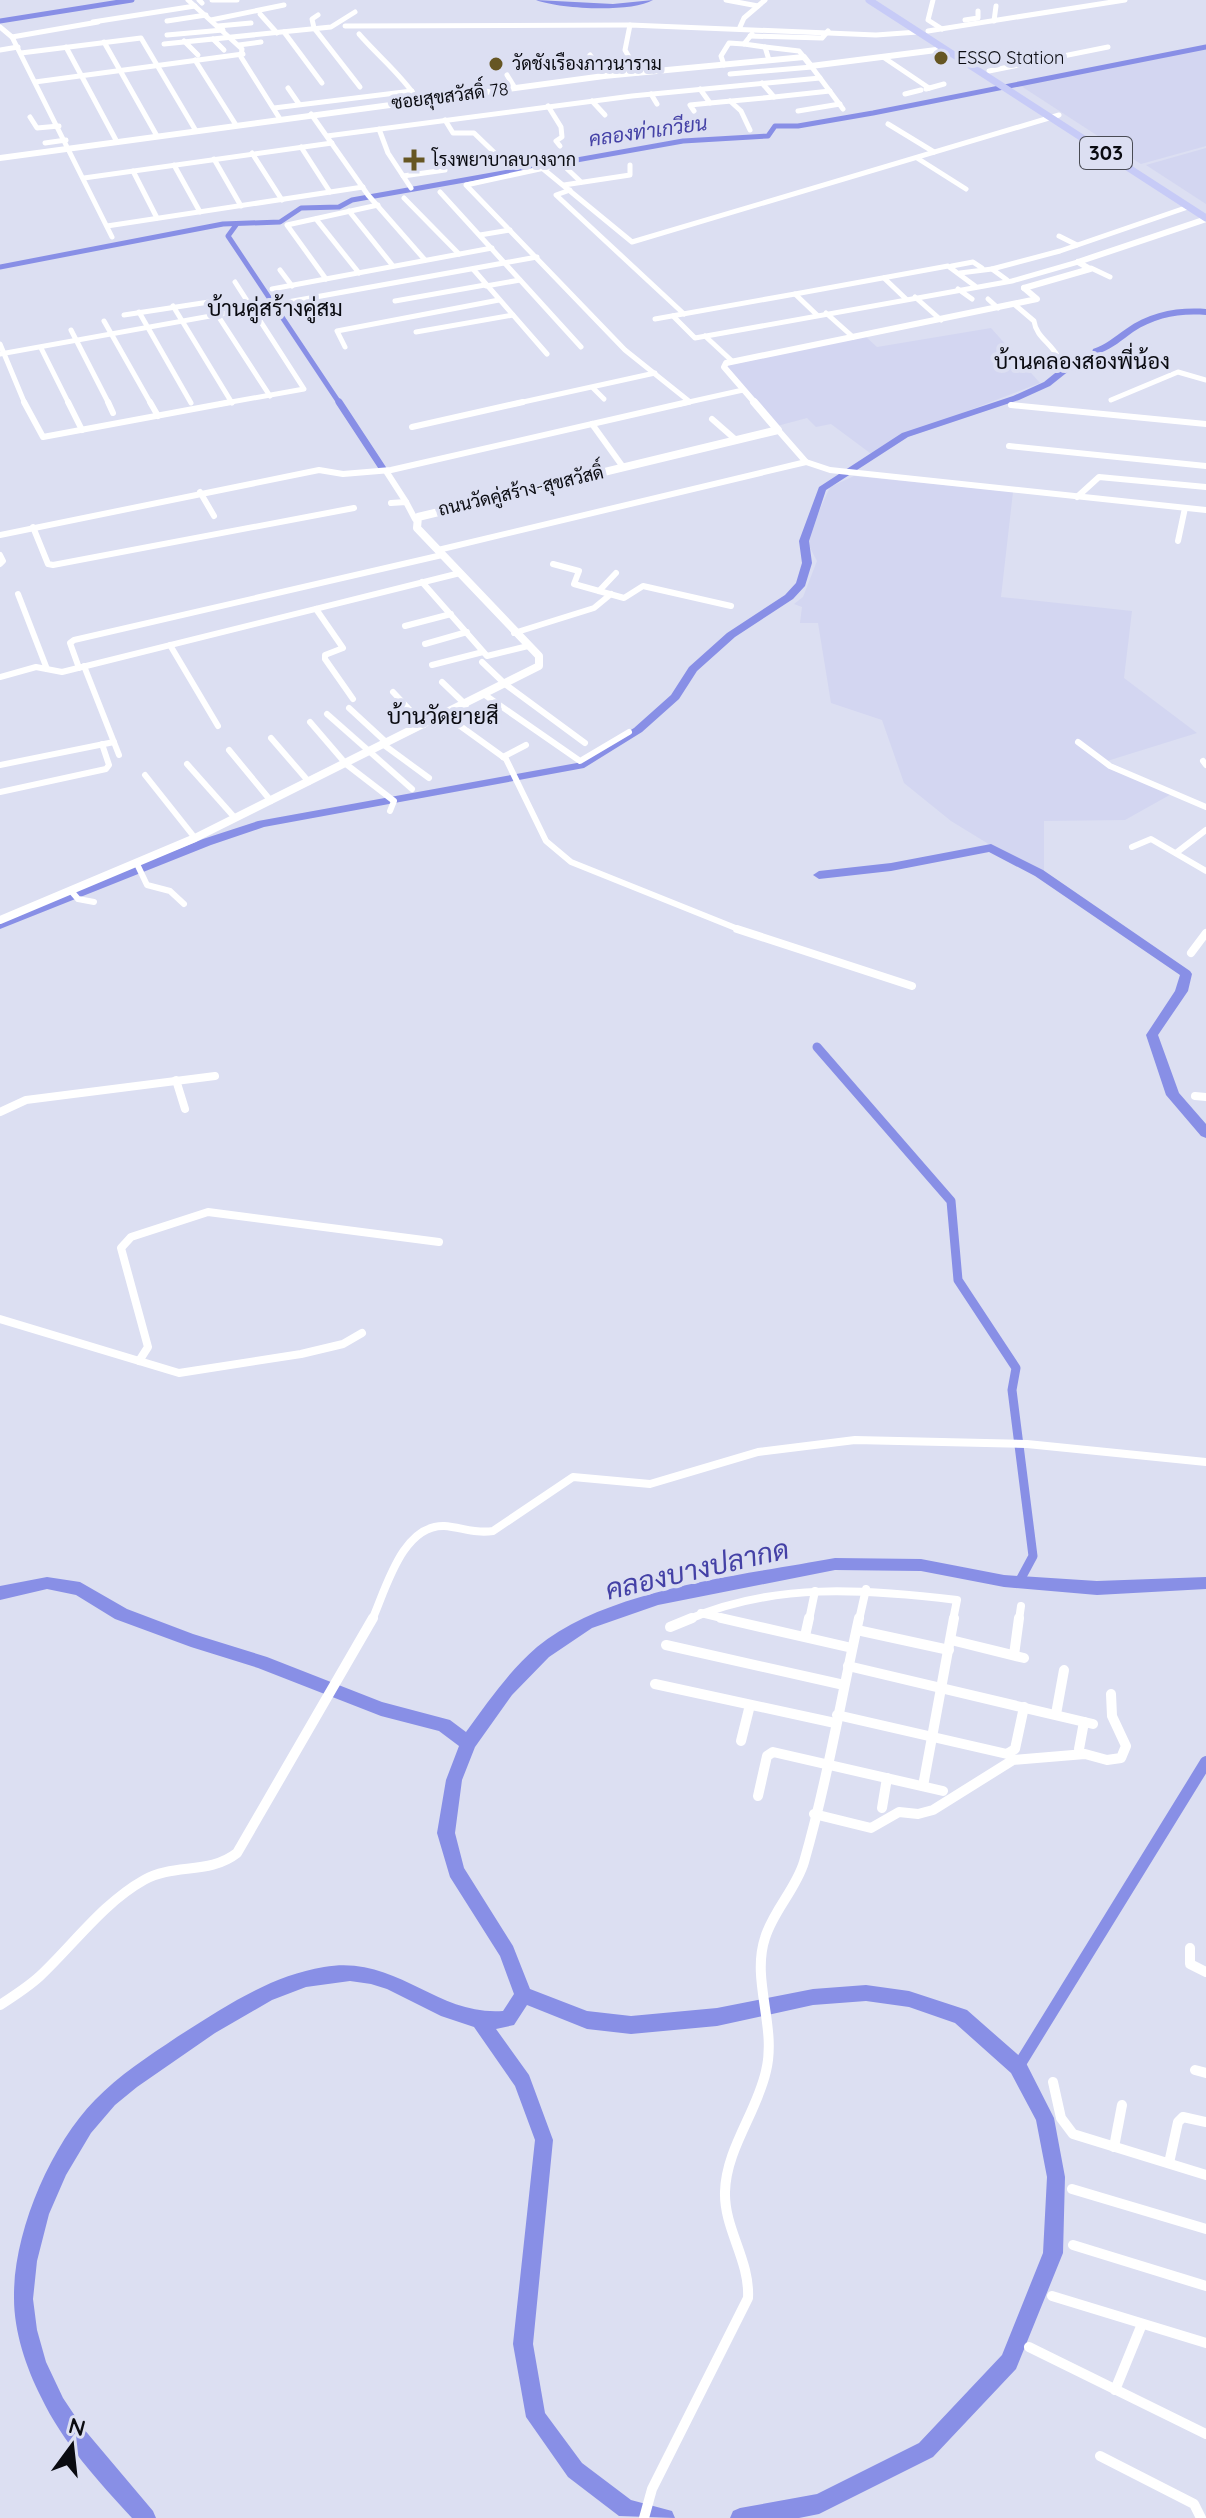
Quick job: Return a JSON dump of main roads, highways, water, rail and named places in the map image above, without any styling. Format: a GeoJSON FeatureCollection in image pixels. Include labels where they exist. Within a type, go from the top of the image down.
{"type":"FeatureCollection","features":[{"type":"Feature","properties":{"kind":"main road","name":"303"},"geometry":{"type":"LineString","coordinates":[[869,0],[989,71],[1005,84]]}},
{"type":"Feature","properties":{"kind":"main road","name":"303"},"geometry":{"type":"LineString","coordinates":[[879,0],[944,49],[1206,210]]}},
{"type":"Feature","properties":{"kind":"main road","name":"303"},"geometry":{"type":"LineString","coordinates":[[1055,116],[1206,218]]}},
{"type":"Feature","properties":{"kind":"waterway"},"geometry":{"type":"LineString","coordinates":[[0,21],[132,0]]}},
{"type":"Feature","properties":{"kind":"waterway"},"geometry":{"type":"LineString","coordinates":[[540,0],[613,6],[640,4],[649,0]]}},
{"type":"Feature","properties":{"kind":"waterway","name":"คลองท่าเกวียน"},"geometry":{"type":"LineString","coordinates":[[0,267],[223,224],[280,222],[301,208],[339,207],[352,200],[683,141],[768,136],[775,126],[798,126],[873,113],[1206,47]]}},
{"type":"Feature","properties":{"kind":"waterway"},"geometry":{"type":"LineString","coordinates":[[236,225],[228,236],[340,404]]}},
{"type":"Feature","properties":{"kind":"waterway"},"geometry":{"type":"LineString","coordinates":[[0,925],[207,842],[262,824],[580,766],[638,730],[675,697],[693,669],[731,635],[789,597],[801,584],[807,563],[804,541],[822,489],[905,435],[1016,398],[1047,384],[1073,363],[1094,362],[1096,351],[1146,321],[1175,312],[1206,312]]}},
{"type":"Feature","properties":{"kind":"waterway"},"geometry":{"type":"LineString","coordinates":[[339,402],[383,469]]}},
{"type":"Feature","properties":{"kind":"waterway"},"geometry":{"type":"LineString","coordinates":[[819,875],[891,867],[991,848],[1039,873],[1186,974],[1181,991],[1152,1035],[1173,1095],[1206,1133]]}},
{"type":"Feature","properties":{"kind":"waterway"},"geometry":{"type":"LineString","coordinates":[[817,1047],[951,1201],[958,1280],[1016,1368],[1012,1390],[1033,1556],[1019,1582]]}},
{"type":"Feature","properties":{"kind":"waterway","name":"คลองบางปลากด"},"geometry":{"type":"LineString","coordinates":[[468,1743],[506,1690],[543,1652],[586,1623],[658,1598],[835,1564],[921,1565],[1004,1581],[1097,1588],[1206,1583]]}},
{"type":"Feature","properties":{"kind":"waterway"},"geometry":{"type":"LineString","coordinates":[[0,1593],[47,1583],[80,1589],[121,1614],[261,1662],[381,1709],[444,1725],[468,1743]]}},
{"type":"Feature","properties":{"kind":"waterway","name":"คลองบางปลากด"},"geometry":{"type":"LineString","coordinates":[[468,1743],[454,1780],[446,1833],[456,1871],[507,1952],[523,1995]]}},
{"type":"Feature","properties":{"kind":"waterway"},"geometry":{"type":"LineString","coordinates":[[1018,2067],[1206,1762]]}},
{"type":"Feature","properties":{"kind":"waterway","name":"คลองบางปลากด"},"geometry":{"type":"LineString","coordinates":[[146,2518],[98,2464],[65,2420],[36,2362],[27,2330],[23,2299],[32,2237],[48,2190],[84,2127],[120,2089],[155,2063],[227,2015],[286,1985],[328,1974],[371,1976],[391,1982],[447,2010],[487,2021],[508,2019],[523,1995]]}},
{"type":"Feature","properties":{"kind":"waterway"},"geometry":{"type":"LineString","coordinates":[[523,1995],[587,2020],[631,2025],[717,2017],[813,1997],[866,1993],[909,1999],[961,2016],[1018,2067],[1045,2118],[1056,2177],[1053,2253],[1009,2362],[926,2450],[819,2504],[740,2518]]}},
{"type":"Feature","properties":{"kind":"waterway"},"geometry":{"type":"LineString","coordinates":[[480,2021],[522,2081],[544,2140],[523,2344],[536,2417],[575,2470],[626,2509],[665,2518]]}},
{"type":"Feature","properties":{"kind":"place","name":"ESSO Station"},"geometry":{"type":"Point","coordinates":[941,58]}},
{"type":"Feature","properties":{"kind":"place","name":"วัดชังเรืองภาวนาราม"},"geometry":{"type":"Point","coordinates":[496,64]}},
{"type":"Feature","properties":{"kind":"place","name":"โรงพยาบาลบางจาก"},"geometry":{"type":"Point","coordinates":[414,160]}},
{"type":"Feature","properties":{"kind":"district","name":"บ้านคู่สร้างคู่สม"},"geometry":{"type":"Point","coordinates":[275,308]}},
{"type":"Feature","properties":{"kind":"district","name":"บ้านคลองสองพี่น้อง"},"geometry":{"type":"Point","coordinates":[1082,361]}},
{"type":"Feature","properties":{"kind":"district","name":"บ้านวัดยายสี"},"geometry":{"type":"Point","coordinates":[443,716]}}]}
